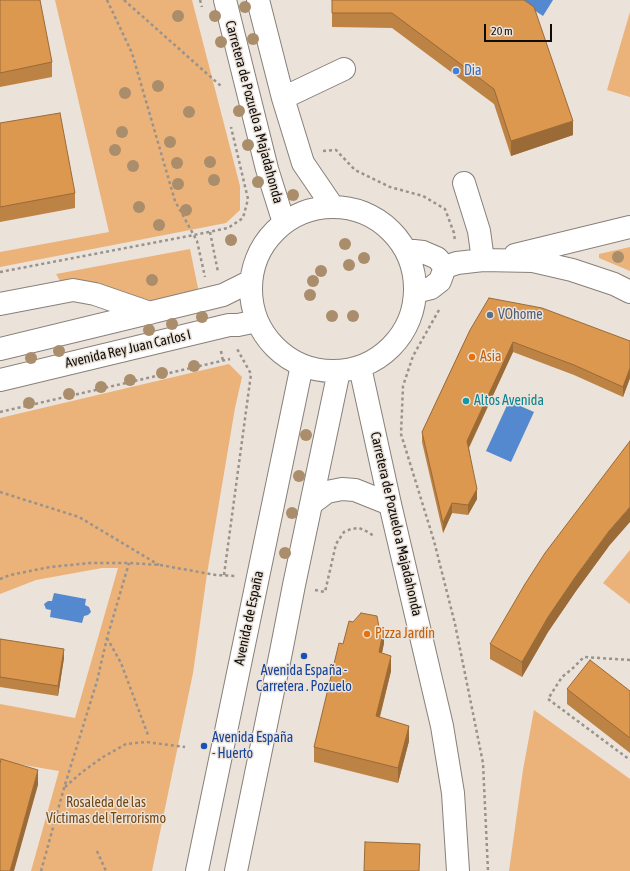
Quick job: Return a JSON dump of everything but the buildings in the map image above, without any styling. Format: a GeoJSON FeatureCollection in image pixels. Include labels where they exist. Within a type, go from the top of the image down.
{"type":"FeatureCollection","features":[{"type":"Feature","properties":{"kind":"street","name":"Carretera de Pozuelo a Majadahonda"},"geometry":{"type":"LineString","coordinates":[[225,0],[267,169],[284,223]]}},
{"type":"Feature","properties":{"kind":"street"},"geometry":{"type":"LineString","coordinates":[[258,0],[283,98],[303,163],[333,207]]}},
{"type":"Feature","properties":{"kind":"street"},"geometry":{"type":"LineString","coordinates":[[283,98],[344,69]]}},
{"type":"Feature","properties":{"kind":"street"},"geometry":{"type":"LineString","coordinates":[[464,183],[488,260]]}},
{"type":"Feature","properties":{"kind":"street"},"geometry":{"type":"LineString","coordinates":[[333,207],[356,210],[376,219],[394,234],[407,252],[413,271],[415,291],[413,310],[405,329],[393,345],[378,358],[360,367],[338,371],[320,370],[302,365],[275,347],[257,321],[252,302],[251,281],[256,259],[267,239],[284,223],[299,214],[316,209],[333,207]]}},
{"type":"Feature","properties":{"kind":"street"},"geometry":{"type":"LineString","coordinates":[[407,252],[423,252],[451,265],[488,260],[630,227]]}},
{"type":"Feature","properties":{"kind":"street"},"geometry":{"type":"LineString","coordinates":[[488,260],[533,261],[572,270],[614,284],[630,292]]}},
{"type":"Feature","properties":{"kind":"street"},"geometry":{"type":"LineString","coordinates":[[415,291],[431,288],[440,281],[451,265]]}},
{"type":"Feature","properties":{"kind":"street","name":"Avenida Rey Juan Carlos I"},"geometry":{"type":"LineString","coordinates":[[0,349],[223,296],[251,281]]}},
{"type":"Feature","properties":{"kind":"street"},"geometry":{"type":"LineString","coordinates":[[0,304],[73,290],[95,294],[150,314]]}},
{"type":"Feature","properties":{"kind":"street","name":"Avenida Rey Juan Carlos I"},"geometry":{"type":"LineString","coordinates":[[0,380],[229,325],[238,325],[257,321]]}},
{"type":"Feature","properties":{"kind":"street","name":"Avenida de España"},"geometry":{"type":"LineString","coordinates":[[197,871],[302,365]]}},
{"type":"Feature","properties":{"kind":"street","name":"Carretera de Pozuelo a Majadahonda"},"geometry":{"type":"LineString","coordinates":[[360,367],[390,504],[442,726],[453,794],[458,871]]}},
{"type":"Feature","properties":{"kind":"street"},"geometry":{"type":"LineString","coordinates":[[236,871],[338,371]]}},
{"type":"Feature","properties":{"kind":"street"},"geometry":{"type":"LineString","coordinates":[[311,504],[327,492],[342,489],[355,490],[390,504]]}},
{"type":"Feature","properties":{"kind":"path"},"geometry":{"type":"LineString","coordinates":[[106,0],[132,53],[175,201],[197,241],[206,277]]}},
{"type":"Feature","properties":{"kind":"path"},"geometry":{"type":"LineString","coordinates":[[124,0],[222,87],[220,80]]}},
{"type":"Feature","properties":{"kind":"path"},"geometry":{"type":"LineString","coordinates":[[200,0],[202,8]]}},
{"type":"Feature","properties":{"kind":"path"},"geometry":{"type":"LineString","coordinates":[[0,272],[228,228],[243,218],[248,199],[230,124]]}},
{"type":"Feature","properties":{"kind":"path"},"geometry":{"type":"LineString","coordinates":[[303,163],[310,160],[318,152],[336,150],[355,170],[390,187],[423,196],[445,209],[454,233],[451,265]]}},
{"type":"Feature","properties":{"kind":"path"},"geometry":{"type":"LineString","coordinates":[[443,304],[412,356],[403,386],[401,434],[434,542],[453,617],[483,763],[488,871]]}},
{"type":"Feature","properties":{"kind":"path"},"geometry":{"type":"LineString","coordinates":[[224,575],[251,374],[234,345]]}},
{"type":"Feature","properties":{"kind":"path"},"geometry":{"type":"LineString","coordinates":[[0,412],[230,359]]}},
{"type":"Feature","properties":{"kind":"path"},"geometry":{"type":"LineString","coordinates":[[0,492],[79,517],[160,565]]}},
{"type":"Feature","properties":{"kind":"path"},"geometry":{"type":"LineString","coordinates":[[294,585],[325,592],[336,544],[344,532],[350,529],[359,528],[374,536],[376,542]]}},
{"type":"Feature","properties":{"kind":"path"},"geometry":{"type":"LineString","coordinates":[[41,871],[64,788],[97,682],[107,638],[129,562]]}},
{"type":"Feature","properties":{"kind":"path"},"geometry":{"type":"LineString","coordinates":[[0,579],[10,575],[50,567],[90,563],[129,562],[160,565],[216,575]]}},
{"type":"Feature","properties":{"kind":"path"},"geometry":{"type":"LineString","coordinates":[[107,638],[121,663],[148,735]]}},
{"type":"Feature","properties":{"kind":"path"},"geometry":{"type":"LineString","coordinates":[[630,660],[584,657],[562,677],[548,699],[630,760]]}},
{"type":"Feature","properties":{"kind":"path"},"geometry":{"type":"LineString","coordinates":[[64,788],[82,772],[103,757],[126,744],[146,742],[185,747]]}},
{"type":"Feature","properties":{"kind":"path"},"geometry":{"type":"LineString","coordinates":[[97,851],[106,871]]}},
{"type":"Feature","properties":{"kind":"green space"},"geometry":{"type":"Polygon","coordinates":[[[55,0],[192,0],[240,186],[240,210],[226,223],[0,267],[0,252],[109,232],[55,0]]]}},
{"type":"Feature","properties":{"kind":"green space"},"geometry":{"type":"Polygon","coordinates":[[[630,12],[630,97],[607,90],[630,12]]]}},
{"type":"Feature","properties":{"kind":"green space"},"geometry":{"type":"Polygon","coordinates":[[[630,247],[630,271],[599,258],[599,254],[630,247]]]}},
{"type":"Feature","properties":{"kind":"green space"},"geometry":{"type":"Polygon","coordinates":[[[190,249],[199,293],[147,302],[63,286],[56,274],[190,249]]]}},
{"type":"Feature","properties":{"kind":"green space","name":"Rosaleda de las Víctimas del Terrorismo"},"geometry":{"type":"Polygon","coordinates":[[[229,364],[242,377],[235,408],[207,574],[193,673],[152,871],[31,871],[59,771],[0,761],[0,704],[75,718],[118,568],[102,568],[36,580],[0,594],[0,418],[229,364]]]}},
{"type":"Feature","properties":{"kind":"green space"},"geometry":{"type":"Polygon","coordinates":[[[630,550],[630,604],[603,583],[630,550]]]}},
{"type":"Feature","properties":{"kind":"green space"},"geometry":{"type":"Polygon","coordinates":[[[534,710],[630,779],[630,871],[509,871],[523,770],[534,710]]]}},
{"type":"Feature","properties":{"kind":"water"},"geometry":{"type":"Polygon","coordinates":[[[519,0],[553,0],[543,16],[519,0]]]}},
{"type":"Feature","properties":{"kind":"water"},"geometry":{"type":"Polygon","coordinates":[[[509,401],[534,412],[511,462],[486,451],[509,401]]]}},
{"type":"Feature","properties":{"kind":"water"},"geometry":{"type":"Polygon","coordinates":[[[54,593],[86,599],[85,605],[89,607],[91,612],[84,616],[82,623],[50,617],[51,610],[46,609],[44,604],[48,601],[52,601],[54,593]]]}},
{"type":"Feature","properties":{"kind":"place","name":"Dia"},"geometry":{"type":"Point","coordinates":[456,71]}},
{"type":"Feature","properties":{"kind":"place","name":"VOhome"},"geometry":{"type":"Point","coordinates":[490,315]}},
{"type":"Feature","properties":{"kind":"place","name":"Asia"},"geometry":{"type":"Point","coordinates":[472,357]}},
{"type":"Feature","properties":{"kind":"place","name":"Altos Avenida"},"geometry":{"type":"Point","coordinates":[466,401]}},
{"type":"Feature","properties":{"kind":"place","name":"Pizza Jardín"},"geometry":{"type":"Point","coordinates":[367,634]}},
{"type":"Feature","properties":{"kind":"place","name":"Avenida España - Carretera . Pozuelo"},"geometry":{"type":"Point","coordinates":[304,656]}},
{"type":"Feature","properties":{"kind":"place","name":"Avenida España - Huerto"},"geometry":{"type":"Point","coordinates":[204,746]}}]}
